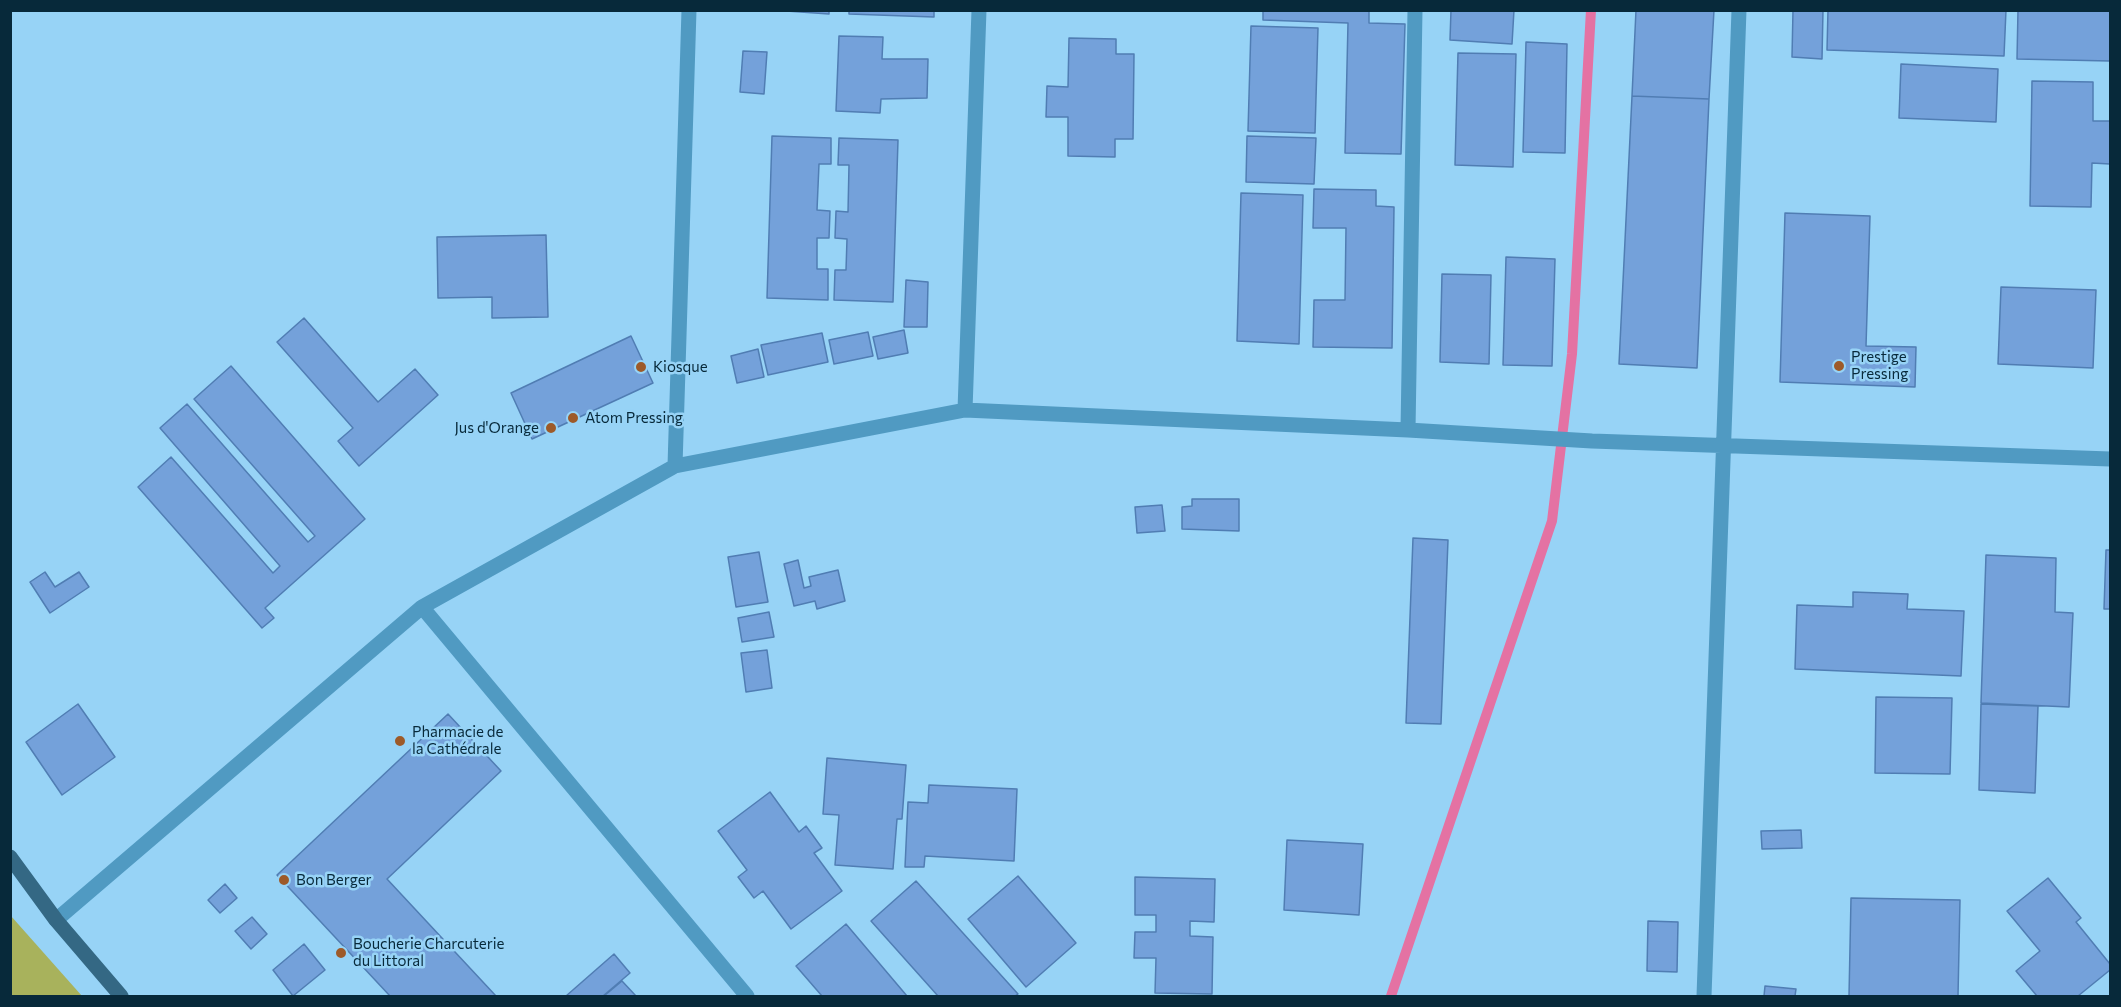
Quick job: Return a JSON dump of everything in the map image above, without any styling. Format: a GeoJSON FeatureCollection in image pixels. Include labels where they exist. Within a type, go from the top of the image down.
{"type":"FeatureCollection","features":[{"type":"Feature","properties":{"kind":"main road"},"geometry":{"type":"LineString","coordinates":[[10,856],[56,920],[121,996]]}},
{"type":"Feature","properties":{"kind":"street"},"geometry":{"type":"LineString","coordinates":[[675,466],[689,10]]}},
{"type":"Feature","properties":{"kind":"street"},"geometry":{"type":"LineString","coordinates":[[965,410],[979,10]]}},
{"type":"Feature","properties":{"kind":"street"},"geometry":{"type":"LineString","coordinates":[[1408,430],[1415,10]]}},
{"type":"Feature","properties":{"kind":"street"},"geometry":{"type":"LineString","coordinates":[[1704,996],[1739,10]]}},
{"type":"Feature","properties":{"kind":"street"},"geometry":{"type":"LineString","coordinates":[[56,920],[422,607],[675,466],[965,410],[1408,430],[1592,441],[2110,459]]}},
{"type":"Feature","properties":{"kind":"street"},"geometry":{"type":"LineString","coordinates":[[422,607],[747,996]]}},
{"type":"Feature","properties":{"kind":"green space"},"geometry":{"type":"Polygon","coordinates":[[[11,916],[82,996],[11,996],[11,916]]]}},
{"type":"Feature","properties":{"kind":"building"},"geometry":{"type":"Polygon","coordinates":[[[772,10],[829,10],[829,14],[772,10]]]}},
{"type":"Feature","properties":{"kind":"building"},"geometry":{"type":"Polygon","coordinates":[[[849,10],[934,10],[934,17],[849,14],[849,10]]]}},
{"type":"Feature","properties":{"kind":"building"},"geometry":{"type":"Polygon","coordinates":[[[1263,10],[1369,10],[1369,23],[1405,24],[1401,154],[1345,153],[1348,23],[1263,20],[1263,10]]]}},
{"type":"Feature","properties":{"kind":"building"},"geometry":{"type":"Polygon","coordinates":[[[1451,10],[1514,10],[1512,44],[1450,40],[1451,10]]]}},
{"type":"Feature","properties":{"kind":"building"},"geometry":{"type":"Polygon","coordinates":[[[1636,10],[1714,10],[1709,99],[1632,96],[1636,10]]]}},
{"type":"Feature","properties":{"kind":"building"},"geometry":{"type":"Polygon","coordinates":[[[1793,10],[1823,10],[1822,59],[1792,57],[1793,10]]]}},
{"type":"Feature","properties":{"kind":"building"},"geometry":{"type":"Polygon","coordinates":[[[1828,10],[2006,10],[2004,56],[1827,50],[1828,10]]]}},
{"type":"Feature","properties":{"kind":"building"},"geometry":{"type":"Polygon","coordinates":[[[2018,10],[2110,10],[2110,61],[2017,59],[2018,10]]]}},
{"type":"Feature","properties":{"kind":"building"},"geometry":{"type":"Polygon","coordinates":[[[1251,26],[1318,28],[1315,133],[1248,131],[1251,26]]]}},
{"type":"Feature","properties":{"kind":"building"},"geometry":{"type":"Polygon","coordinates":[[[839,36],[883,37],[882,59],[928,59],[927,98],[881,99],[880,113],[836,111],[839,36]]]}},
{"type":"Feature","properties":{"kind":"building"},"geometry":{"type":"Polygon","coordinates":[[[1069,38],[1116,39],[1116,54],[1134,54],[1133,139],[1115,139],[1115,157],[1068,156],[1068,117],[1046,117],[1047,86],[1068,87],[1069,38]]]}},
{"type":"Feature","properties":{"kind":"building"},"geometry":{"type":"Polygon","coordinates":[[[1526,42],[1567,44],[1565,153],[1523,152],[1526,42]]]}},
{"type":"Feature","properties":{"kind":"building"},"geometry":{"type":"Polygon","coordinates":[[[743,51],[767,52],[764,94],[740,92],[743,51]]]}},
{"type":"Feature","properties":{"kind":"building"},"geometry":{"type":"Polygon","coordinates":[[[1458,53],[1516,54],[1513,167],[1455,165],[1458,53]]]}},
{"type":"Feature","properties":{"kind":"building"},"geometry":{"type":"Polygon","coordinates":[[[1901,64],[1998,69],[1996,122],[1899,118],[1901,64]]]}},
{"type":"Feature","properties":{"kind":"building"},"geometry":{"type":"Polygon","coordinates":[[[2032,81],[2093,82],[2093,121],[2110,121],[2110,164],[2092,163],[2091,207],[2030,206],[2032,81]]]}},
{"type":"Feature","properties":{"kind":"building"},"geometry":{"type":"Polygon","coordinates":[[[1632,96],[1709,99],[1697,368],[1619,364],[1632,96]]]}},
{"type":"Feature","properties":{"kind":"building"},"geometry":{"type":"Polygon","coordinates":[[[772,136],[831,138],[831,164],[819,164],[817,210],[830,211],[829,238],[817,238],[817,269],[828,269],[828,300],[767,298],[772,136]]]}},
{"type":"Feature","properties":{"kind":"building"},"geometry":{"type":"Polygon","coordinates":[[[1247,136],[1316,138],[1314,184],[1246,182],[1247,136]]]}},
{"type":"Feature","properties":{"kind":"building"},"geometry":{"type":"Polygon","coordinates":[[[839,138],[898,140],[893,302],[834,300],[835,270],[846,270],[847,239],[835,238],[836,211],[848,212],[849,165],[838,165],[839,138]]]}},
{"type":"Feature","properties":{"kind":"building"},"geometry":{"type":"Polygon","coordinates":[[[1314,189],[1376,190],[1376,206],[1394,207],[1392,348],[1313,347],[1314,300],[1345,300],[1346,228],[1313,228],[1314,189]]]}},
{"type":"Feature","properties":{"kind":"building"},"geometry":{"type":"Polygon","coordinates":[[[1241,193],[1303,195],[1299,344],[1237,341],[1241,193]]]}},
{"type":"Feature","properties":{"kind":"building"},"geometry":{"type":"Polygon","coordinates":[[[1785,213],[1870,216],[1866,346],[1916,347],[1915,387],[1780,382],[1785,213]]]}},
{"type":"Feature","properties":{"kind":"building"},"geometry":{"type":"Polygon","coordinates":[[[546,235],[548,317],[492,318],[492,297],[438,298],[437,237],[546,235]]]}},
{"type":"Feature","properties":{"kind":"building"},"geometry":{"type":"Polygon","coordinates":[[[1506,257],[1555,259],[1552,366],[1503,365],[1506,257]]]}},
{"type":"Feature","properties":{"kind":"building"},"geometry":{"type":"Polygon","coordinates":[[[1442,274],[1491,275],[1489,364],[1440,362],[1442,274]]]}},
{"type":"Feature","properties":{"kind":"building"},"geometry":{"type":"Polygon","coordinates":[[[906,280],[928,282],[927,327],[904,327],[906,280]]]}},
{"type":"Feature","properties":{"kind":"building"},"geometry":{"type":"Polygon","coordinates":[[[2001,287],[2096,290],[2093,368],[1998,364],[2001,287]]]}},
{"type":"Feature","properties":{"kind":"building"},"geometry":{"type":"Polygon","coordinates":[[[304,318],[378,402],[415,369],[438,395],[359,466],[338,441],[353,428],[277,342],[304,318]]]}},
{"type":"Feature","properties":{"kind":"building"},"geometry":{"type":"Polygon","coordinates":[[[904,330],[908,353],[878,359],[873,337],[904,330]]]}},
{"type":"Feature","properties":{"kind":"building"},"geometry":{"type":"Polygon","coordinates":[[[868,332],[873,356],[834,364],[829,340],[868,332]]]}},
{"type":"Feature","properties":{"kind":"building"},"geometry":{"type":"Polygon","coordinates":[[[822,333],[828,362],[768,375],[761,345],[822,333]]]}},
{"type":"Feature","properties":{"kind":"building"},"geometry":{"type":"Polygon","coordinates":[[[631,336],[653,383],[532,439],[511,393],[631,336]]]}},
{"type":"Feature","properties":{"kind":"building"},"geometry":{"type":"Polygon","coordinates":[[[758,349],[764,377],[737,383],[731,356],[758,349]]]}},
{"type":"Feature","properties":{"kind":"building"},"geometry":{"type":"Polygon","coordinates":[[[231,366],[365,519],[265,608],[274,618],[262,628],[138,487],[171,457],[273,573],[280,566],[160,428],[187,404],[308,542],[315,536],[194,399],[231,366]]]}},
{"type":"Feature","properties":{"kind":"building"},"geometry":{"type":"Polygon","coordinates":[[[1192,499],[1239,499],[1239,531],[1182,529],[1182,507],[1192,506],[1192,499]]]}},
{"type":"Feature","properties":{"kind":"building"},"geometry":{"type":"Polygon","coordinates":[[[1162,505],[1165,531],[1137,533],[1135,507],[1162,505]]]}},
{"type":"Feature","properties":{"kind":"building"},"geometry":{"type":"Polygon","coordinates":[[[1413,538],[1448,540],[1441,724],[1406,723],[1413,538]]]}},
{"type":"Feature","properties":{"kind":"building"},"geometry":{"type":"Polygon","coordinates":[[[2106,550],[2110,550],[2110,609],[2104,609],[2106,550]]]}},
{"type":"Feature","properties":{"kind":"building"},"geometry":{"type":"Polygon","coordinates":[[[759,552],[768,602],[736,607],[728,557],[759,552]]]}},
{"type":"Feature","properties":{"kind":"building"},"geometry":{"type":"Polygon","coordinates":[[[1986,555],[2056,558],[2055,612],[2073,613],[2069,707],[1981,703],[1986,555]]]}},
{"type":"Feature","properties":{"kind":"building"},"geometry":{"type":"Polygon","coordinates":[[[798,560],[804,588],[811,586],[809,577],[838,570],[845,601],[817,609],[815,601],[794,606],[784,564],[798,560]]]}},
{"type":"Feature","properties":{"kind":"building"},"geometry":{"type":"Polygon","coordinates":[[[45,572],[55,587],[79,572],[89,587],[50,613],[30,582],[45,572]]]}},
{"type":"Feature","properties":{"kind":"building"},"geometry":{"type":"Polygon","coordinates":[[[1853,592],[1908,594],[1907,609],[1964,611],[1961,676],[1795,669],[1797,605],[1853,607],[1853,592]]]}},
{"type":"Feature","properties":{"kind":"building"},"geometry":{"type":"Polygon","coordinates":[[[769,612],[774,637],[742,642],[738,618],[769,612]]]}},
{"type":"Feature","properties":{"kind":"building"},"geometry":{"type":"Polygon","coordinates":[[[767,650],[772,688],[746,692],[741,653],[767,650]]]}},
{"type":"Feature","properties":{"kind":"building"},"geometry":{"type":"Polygon","coordinates":[[[1876,697],[1952,698],[1950,774],[1875,773],[1876,697]]]}},
{"type":"Feature","properties":{"kind":"building"},"geometry":{"type":"Polygon","coordinates":[[[78,704],[115,757],[62,795],[26,742],[78,704]]]}},
{"type":"Feature","properties":{"kind":"building"},"geometry":{"type":"Polygon","coordinates":[[[1981,704],[2038,706],[2035,793],[1979,790],[1981,704]]]}},
{"type":"Feature","properties":{"kind":"building"},"geometry":{"type":"Polygon","coordinates":[[[448,714],[501,771],[387,879],[496,996],[390,996],[277,875],[448,714]]]}},
{"type":"Feature","properties":{"kind":"building"},"geometry":{"type":"Polygon","coordinates":[[[827,758],[906,765],[902,819],[897,819],[893,869],[835,865],[839,815],[823,814],[827,758]]]}},
{"type":"Feature","properties":{"kind":"building"},"geometry":{"type":"Polygon","coordinates":[[[929,785],[1017,789],[1014,861],[925,856],[924,867],[905,867],[908,802],[928,803],[929,785]]]}},
{"type":"Feature","properties":{"kind":"building"},"geometry":{"type":"Polygon","coordinates":[[[770,792],[799,832],[806,826],[822,848],[814,853],[842,891],[791,929],[763,891],[754,898],[738,877],[747,870],[718,831],[770,792]]]}},
{"type":"Feature","properties":{"kind":"building"},"geometry":{"type":"Polygon","coordinates":[[[1801,830],[1802,848],[1762,849],[1761,831],[1801,830]]]}},
{"type":"Feature","properties":{"kind":"building"},"geometry":{"type":"Polygon","coordinates":[[[1287,840],[1363,844],[1359,915],[1284,910],[1287,840]]]}},
{"type":"Feature","properties":{"kind":"building"},"geometry":{"type":"Polygon","coordinates":[[[1018,876],[1076,943],[1026,987],[968,919],[1018,876]]]}},
{"type":"Feature","properties":{"kind":"building"},"geometry":{"type":"Polygon","coordinates":[[[1135,877],[1215,879],[1214,922],[1190,921],[1190,936],[1213,937],[1212,994],[1155,993],[1156,958],[1134,958],[1135,932],[1156,932],[1156,915],[1135,915],[1135,877]]]}},
{"type":"Feature","properties":{"kind":"building"},"geometry":{"type":"Polygon","coordinates":[[[2048,878],[2081,918],[2076,922],[2110,964],[2110,970],[2078,996],[2037,996],[2016,971],[2040,951],[2007,911],[2048,878]]]}},
{"type":"Feature","properties":{"kind":"building"},"geometry":{"type":"Polygon","coordinates":[[[916,881],[1018,994],[1015,996],[938,996],[871,921],[916,881]]]}},
{"type":"Feature","properties":{"kind":"building"},"geometry":{"type":"Polygon","coordinates":[[[225,884],[237,898],[220,913],[208,900],[225,884]]]}},
{"type":"Feature","properties":{"kind":"building"},"geometry":{"type":"Polygon","coordinates":[[[1851,898],[1960,900],[1958,996],[1849,996],[1851,898]]]}},
{"type":"Feature","properties":{"kind":"building"},"geometry":{"type":"Polygon","coordinates":[[[252,917],[267,934],[251,949],[235,931],[252,917]]]}},
{"type":"Feature","properties":{"kind":"building"},"geometry":{"type":"Polygon","coordinates":[[[1648,921],[1678,922],[1677,972],[1647,971],[1648,921]]]}},
{"type":"Feature","properties":{"kind":"building"},"geometry":{"type":"Polygon","coordinates":[[[846,924],[907,996],[822,996],[796,966],[846,924]]]}},
{"type":"Feature","properties":{"kind":"building"},"geometry":{"type":"Polygon","coordinates":[[[304,944],[325,970],[293,996],[273,970],[304,944]]]}},
{"type":"Feature","properties":{"kind":"building"},"geometry":{"type":"Polygon","coordinates":[[[614,954],[630,973],[603,996],[566,996],[614,954]]]}},
{"type":"Feature","properties":{"kind":"building"},"geometry":{"type":"Polygon","coordinates":[[[622,981],[636,996],[604,996],[622,981]]]}},
{"type":"Feature","properties":{"kind":"building"},"geometry":{"type":"Polygon","coordinates":[[[1765,986],[1796,989],[1795,996],[1764,996],[1765,986]]]}},
{"type":"Feature","properties":{"kind":"waterway"},"geometry":{"type":"LineString","coordinates":[[1391,996],[1552,521],[1572,354],[1591,10]]}},
{"type":"Feature","properties":{"kind":"place","name":"Prestige Pressing"},"geometry":{"type":"Point","coordinates":[1839,366]}},
{"type":"Feature","properties":{"kind":"place","name":"Kiosque"},"geometry":{"type":"Point","coordinates":[641,367]}},
{"type":"Feature","properties":{"kind":"place","name":"Atom Pressing"},"geometry":{"type":"Point","coordinates":[573,418]}},
{"type":"Feature","properties":{"kind":"place","name":"Jus d'Orange"},"geometry":{"type":"Point","coordinates":[551,428]}},
{"type":"Feature","properties":{"kind":"place","name":"Pharmacie de la Cathédrale"},"geometry":{"type":"Point","coordinates":[400,741]}},
{"type":"Feature","properties":{"kind":"place","name":"Bon Berger"},"geometry":{"type":"Point","coordinates":[284,880]}},
{"type":"Feature","properties":{"kind":"place","name":"Boucherie Charcuterie du Littoral"},"geometry":{"type":"Point","coordinates":[341,953]}}]}
